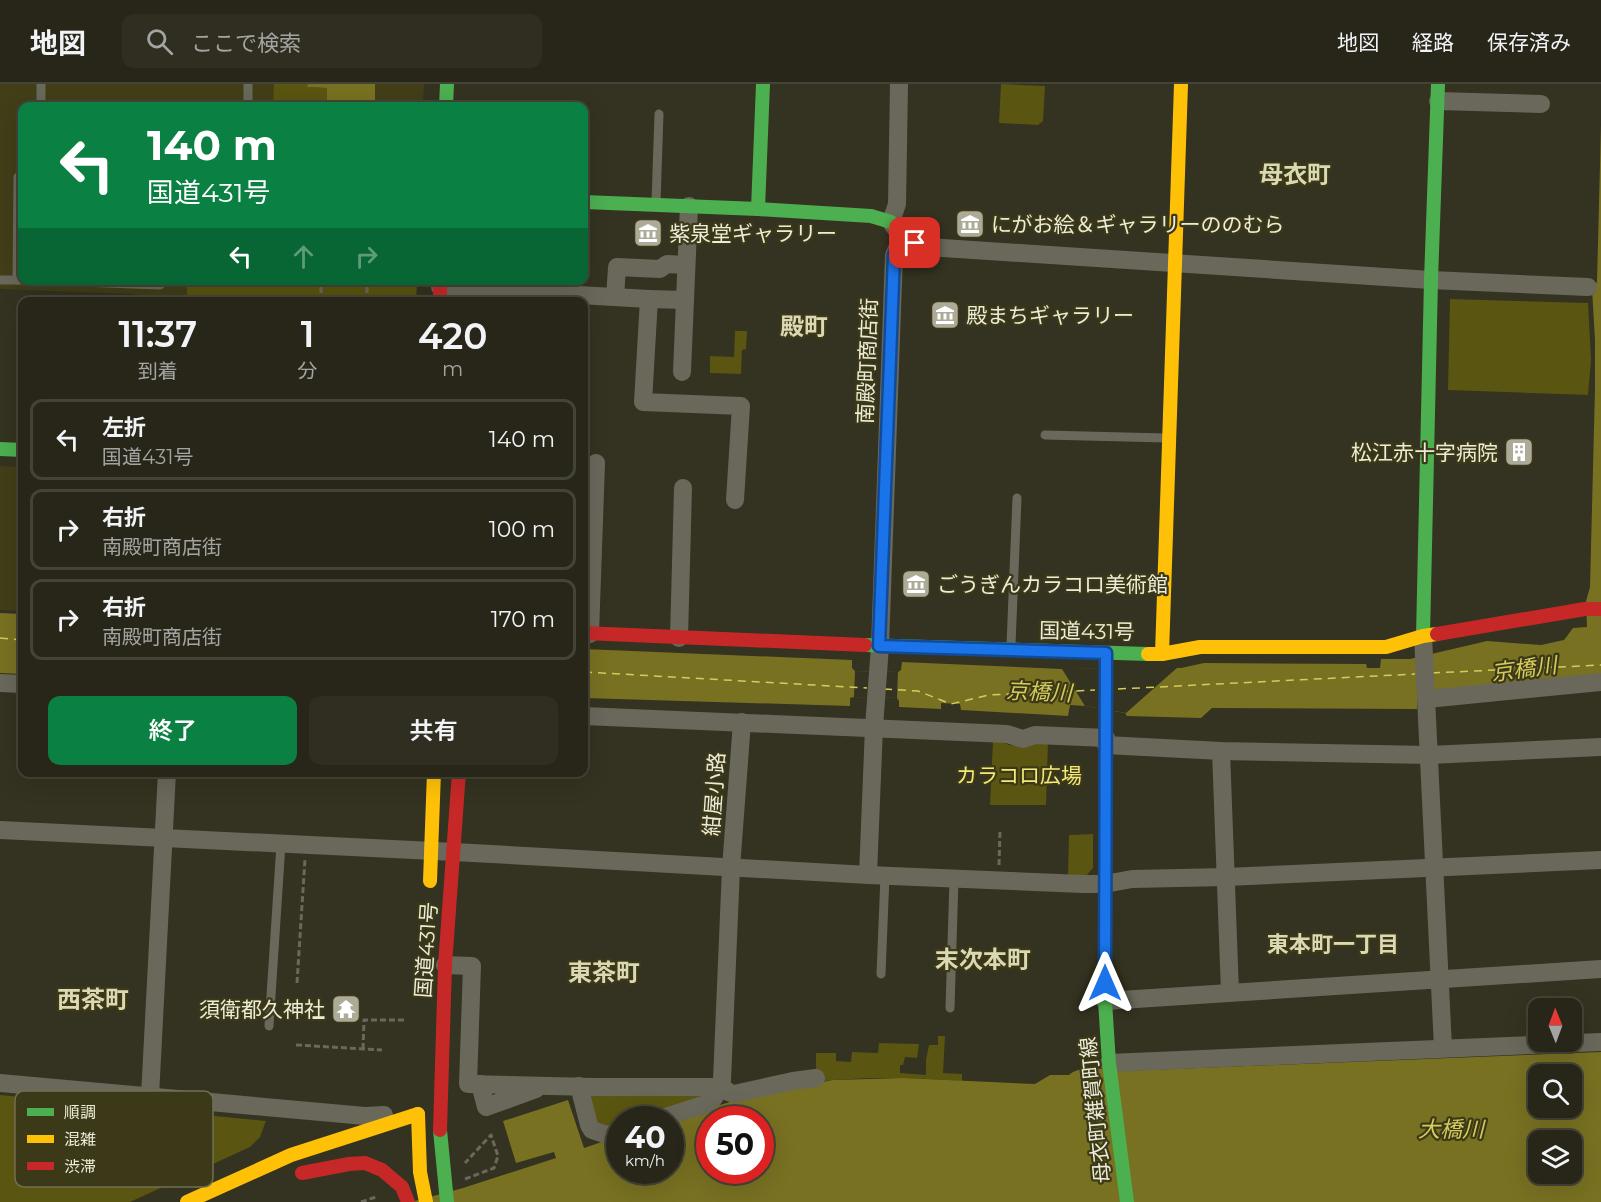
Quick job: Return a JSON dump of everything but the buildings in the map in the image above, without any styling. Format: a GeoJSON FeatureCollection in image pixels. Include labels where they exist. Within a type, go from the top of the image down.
{"type":"FeatureCollection","features":[{"type":"Feature","properties":{"kind":"main road"},"geometry":{"type":"LineString","coordinates":[[446,102],[447,84]]}},
{"type":"Feature","properties":{"kind":"main road"},"geometry":{"type":"LineString","coordinates":[[758,209],[763,84]]}},
{"type":"Feature","properties":{"kind":"main road"},"geometry":{"type":"LineString","coordinates":[[1162,654],[1181,84]]}},
{"type":"Feature","properties":{"kind":"main road"},"geometry":{"type":"LineString","coordinates":[[1424,640],[1431,280],[1438,93]]}},
{"type":"Feature","properties":{"kind":"main road"},"geometry":{"type":"LineString","coordinates":[[588,202],[871,216],[891,222]]}},
{"type":"Feature","properties":{"kind":"main road"},"geometry":{"type":"LineString","coordinates":[[0,449],[18,450]]}},
{"type":"Feature","properties":{"kind":"main road","name":"国道431号"},"geometry":{"type":"LineString","coordinates":[[588,634],[1011,650],[1106,660],[1200,647],[1386,647],[1585,609],[1601,609]]}},
{"type":"Feature","properties":{"kind":"main road","name":"母衣町雑賀町線"},"geometry":{"type":"LineString","coordinates":[[1106,660],[1105,1001],[1110,1068],[1127,1202]]}},
{"type":"Feature","properties":{"kind":"main road","name":"国道431号"},"geometry":{"type":"LineString","coordinates":[[430,896],[434,777]]}},
{"type":"Feature","properties":{"kind":"main road","name":"国道431号"},"geometry":{"type":"LineString","coordinates":[[447,1199],[440,1130],[445,965],[459,777]]}},
{"type":"Feature","properties":{"kind":"main road"},"geometry":{"type":"LineString","coordinates":[[419,1108],[440,1130]]}},
{"type":"Feature","properties":{"kind":"main road"},"geometry":{"type":"LineString","coordinates":[[419,1108],[413,1136],[426,1202]]}},
{"type":"Feature","properties":{"kind":"main road"},"geometry":{"type":"LineString","coordinates":[[187,1202],[291,1155],[419,1108]]}},
{"type":"Feature","properties":{"kind":"main road"},"geometry":{"type":"LineString","coordinates":[[413,1136],[440,1130]]}},
{"type":"Feature","properties":{"kind":"main road"},"geometry":{"type":"LineString","coordinates":[[366,1150],[334,1159],[297,1176],[349,1164],[364,1164],[382,1170],[402,1187],[408,1202]]}},
{"type":"Feature","properties":{"kind":"street"},"geometry":{"type":"LineString","coordinates":[[899,84],[897,204],[891,222],[902,238],[928,247],[1431,280],[1588,286]]}},
{"type":"Feature","properties":{"kind":"street"},"geometry":{"type":"LineString","coordinates":[[1438,93],[1541,104]]}},
{"type":"Feature","properties":{"kind":"street"},"geometry":{"type":"LineString","coordinates":[[682,372],[689,206]]}},
{"type":"Feature","properties":{"kind":"street","name":"南殿町商店街"},"geometry":{"type":"LineString","coordinates":[[876,876],[874,727],[894,255],[902,238]]}},
{"type":"Feature","properties":{"kind":"street"},"geometry":{"type":"LineString","coordinates":[[615,297],[617,267],[660,269],[667,264],[686,265]]}},
{"type":"Feature","properties":{"kind":"street"},"geometry":{"type":"LineString","coordinates":[[440,290],[685,300]]}},
{"type":"Feature","properties":{"kind":"street"},"geometry":{"type":"LineString","coordinates":[[649,299],[642,402],[741,406],[735,500]]}},
{"type":"Feature","properties":{"kind":"street"},"geometry":{"type":"LineString","coordinates":[[588,615],[596,463]]}},
{"type":"Feature","properties":{"kind":"street"},"geometry":{"type":"LineString","coordinates":[[680,638],[683,488]]}},
{"type":"Feature","properties":{"kind":"street"},"geometry":{"type":"LineString","coordinates":[[1424,640],[1443,1048]]}},
{"type":"Feature","properties":{"kind":"street"},"geometry":{"type":"LineString","coordinates":[[1427,697],[1601,682]]}},
{"type":"Feature","properties":{"kind":"street"},"geometry":{"type":"LineString","coordinates":[[0,683],[18,684]]}},
{"type":"Feature","properties":{"kind":"street"},"geometry":{"type":"LineString","coordinates":[[588,716],[874,727],[1006,734],[1023,739],[1035,735],[1221,751],[1429,754],[1601,747]]}},
{"type":"Feature","properties":{"kind":"street","name":"紺屋小路"},"geometry":{"type":"LineString","coordinates":[[720,1085],[725,1023],[731,868],[742,722]]}},
{"type":"Feature","properties":{"kind":"street"},"geometry":{"type":"LineString","coordinates":[[1221,751],[1230,992]]}},
{"type":"Feature","properties":{"kind":"street"},"geometry":{"type":"LineString","coordinates":[[150,1091],[167,777]]}},
{"type":"Feature","properties":{"kind":"street"},"geometry":{"type":"LineString","coordinates":[[0,830],[454,852],[876,876],[1105,884],[1132,879],[1226,877],[1601,860]]}},
{"type":"Feature","properties":{"kind":"street"},"geometry":{"type":"LineString","coordinates":[[445,965],[472,966],[468,1084],[714,1087],[720,1085]]}},
{"type":"Feature","properties":{"kind":"street"},"geometry":{"type":"LineString","coordinates":[[1105,1001],[1601,969]]}},
{"type":"Feature","properties":{"kind":"street"},"geometry":{"type":"LineString","coordinates":[[1110,1068],[1443,1048],[1601,1042]]}},
{"type":"Feature","properties":{"kind":"street"},"geometry":{"type":"LineString","coordinates":[[720,1085],[734,1094],[816,1078]]}},
{"type":"Feature","properties":{"kind":"street"},"geometry":{"type":"LineString","coordinates":[[0,1083],[92,1091]]}},
{"type":"Feature","properties":{"kind":"street"},"geometry":{"type":"LineString","coordinates":[[684,1111],[706,1104],[714,1098],[720,1085]]}},
{"type":"Feature","properties":{"kind":"street"},"geometry":{"type":"LineString","coordinates":[[579,1086],[589,1125],[592,1130],[606,1135]]}},
{"type":"Feature","properties":{"kind":"street"},"geometry":{"type":"LineString","coordinates":[[213,1102],[365,1116],[419,1108]]}},
{"type":"Feature","properties":{"kind":"lane"},"geometry":{"type":"LineString","coordinates":[[40,102],[41,84]]}},
{"type":"Feature","properties":{"kind":"lane"},"geometry":{"type":"LineString","coordinates":[[248,84],[248,102]]}},
{"type":"Feature","properties":{"kind":"lane"},"geometry":{"type":"LineString","coordinates":[[656,205],[659,114]]}},
{"type":"Feature","properties":{"kind":"lane"},"geometry":{"type":"LineString","coordinates":[[2,280],[18,280]]}},
{"type":"Feature","properties":{"kind":"lane"},"geometry":{"type":"LineString","coordinates":[[1045,435],[1169,438]]}},
{"type":"Feature","properties":{"kind":"lane"},"geometry":{"type":"LineString","coordinates":[[1011,650],[1017,498]]}},
{"type":"Feature","properties":{"kind":"lane"},"geometry":{"type":"LineString","coordinates":[[270,1026],[281,844]]}},
{"type":"Feature","properties":{"kind":"lane"},"geometry":{"type":"LineString","coordinates":[[876,876],[881,974]]}},
{"type":"Feature","properties":{"kind":"lane"},"geometry":{"type":"LineString","coordinates":[[950,1008],[954,879]]}},
{"type":"Feature","properties":{"kind":"path"},"geometry":{"type":"LineString","coordinates":[[998,880],[1000,831]]}},
{"type":"Feature","properties":{"kind":"path"},"geometry":{"type":"LineString","coordinates":[[297,983],[306,845]]}},
{"type":"Feature","properties":{"kind":"path"},"geometry":{"type":"LineString","coordinates":[[363,1049],[364,1020],[405,1020]]}},
{"type":"Feature","properties":{"kind":"path"},"geometry":{"type":"LineString","coordinates":[[296,1045],[382,1050]]}},
{"type":"Feature","properties":{"kind":"path"},"geometry":{"type":"LineString","coordinates":[[461,1167],[491,1135],[498,1156],[494,1168],[463,1180]]}},
{"type":"Feature","properties":{"kind":"path"},"geometry":{"type":"LineString","coordinates":[[361,1202],[383,1194]]}},
{"type":"Feature","properties":{"kind":"shaded area"},"geometry":{"type":"Polygon","coordinates":[[[0,84],[308,84],[324,102],[18,102],[18,285],[417,285],[416,297],[135,297],[135,294],[0,289],[0,84]]]}},
{"type":"Feature","properties":{"kind":"shaded area"},"geometry":{"type":"Polygon","coordinates":[[[375,84],[424,84],[423,102],[375,102],[375,84]]]}},
{"type":"Feature","properties":{"kind":"shaded area"},"geometry":{"type":"Polygon","coordinates":[[[0,466],[18,467],[18,611],[0,610],[0,466]]]}},
{"type":"Feature","properties":{"kind":"green space"},"geometry":{"type":"Polygon","coordinates":[[[274,84],[308,84],[308,87],[327,88],[327,102],[273,102],[274,84]]]}},
{"type":"Feature","properties":{"kind":"green space"},"geometry":{"type":"Polygon","coordinates":[[[1001,84],[1045,86],[1043,121],[1038,125],[999,123],[1001,84]]]}},
{"type":"Feature","properties":{"kind":"green space"},"geometry":{"type":"Polygon","coordinates":[[[187,285],[417,285],[416,297],[187,297],[187,285]]]}},
{"type":"Feature","properties":{"kind":"green space"},"geometry":{"type":"Polygon","coordinates":[[[1450,299],[1588,303],[1591,360],[1588,395],[1448,390],[1450,299]]]}},
{"type":"Feature","properties":{"kind":"green space"},"geometry":{"type":"Polygon","coordinates":[[[735,331],[747,331],[746,349],[742,350],[741,374],[710,373],[710,356],[734,357],[735,331]]]}},
{"type":"Feature","properties":{"kind":"green space","name":"カラコロ広場"},"geometry":{"type":"Polygon","coordinates":[[[993,741],[1020,746],[1035,742],[1048,743],[1046,805],[990,805],[993,741]]]}},
{"type":"Feature","properties":{"kind":"green space"},"geometry":{"type":"Polygon","coordinates":[[[1093,834],[1093,868],[1085,877],[1068,877],[1069,835],[1093,834]]]}},
{"type":"Feature","properties":{"kind":"green space"},"geometry":{"type":"Polygon","coordinates":[[[938,1036],[945,1036],[943,1073],[962,1074],[962,1081],[889,1078],[816,1082],[816,1053],[836,1053],[836,1061],[851,1062],[852,1052],[878,1053],[879,1043],[919,1044],[917,1058],[905,1057],[903,1065],[900,1065],[900,1073],[926,1075],[929,1045],[938,1045],[938,1036]]]}},
{"type":"Feature","properties":{"kind":"green space"},"geometry":{"type":"Polygon","coordinates":[[[704,1091],[702,1100],[681,1106],[606,1106],[606,1128],[595,1125],[588,1093],[704,1091]]]}},
{"type":"Feature","properties":{"kind":"green space"},"geometry":{"type":"Polygon","coordinates":[[[0,1095],[15,1096],[15,1187],[163,1187],[130,1202],[0,1202],[0,1095]]]}},
{"type":"Feature","properties":{"kind":"green space"},"geometry":{"type":"Polygon","coordinates":[[[213,1116],[266,1121],[260,1137],[250,1147],[213,1164],[213,1116]]]}},
{"type":"Feature","properties":{"kind":"water"},"geometry":{"type":"Polygon","coordinates":[[[308,84],[375,84],[375,102],[327,102],[327,88],[307,87],[308,84]]]}},
{"type":"Feature","properties":{"kind":"water","name":"京橋川"},"geometry":{"type":"Polygon","coordinates":[[[1601,125],[1601,677],[1417,693],[1417,709],[1212,708],[1201,718],[1127,716],[1125,713],[1070,705],[1068,716],[961,710],[960,704],[941,703],[941,709],[899,707],[897,698],[854,697],[850,698],[850,706],[588,698],[588,649],[852,660],[852,668],[855,671],[898,672],[901,670],[902,662],[1062,669],[1181,668],[1204,663],[1366,664],[1367,668],[1380,668],[1381,659],[1410,659],[1487,641],[1541,645],[1564,640],[1573,628],[1587,627],[1586,601],[1590,587],[1595,388],[1592,289],[1597,282],[1601,125]]]}},
{"type":"Feature","properties":{"kind":"water"},"geometry":{"type":"Polygon","coordinates":[[[0,613],[18,614],[18,674],[0,673],[0,613]]]}},
{"type":"Feature","properties":{"kind":"water","name":"大橋川"},"geometry":{"type":"Polygon","coordinates":[[[1601,1052],[1601,1202],[411,1202],[556,1158],[554,1152],[516,1163],[503,1121],[568,1100],[584,1148],[606,1140],[606,1184],[684,1184],[684,1116],[696,1112],[696,1184],[774,1184],[774,1106],[717,1106],[756,1094],[833,1080],[904,1078],[1035,1084],[1050,1075],[1069,1075],[1080,1070],[1095,1068],[1124,1071],[1601,1052]]]}},
{"type":"Feature","properties":{"kind":"pier"},"geometry":{"type":"Polygon","coordinates":[[[1178,667],[1126,713],[1085,706],[1062,669],[1178,667]]]}},
{"type":"Feature","properties":{"kind":"pier"},"geometry":{"type":"Polygon","coordinates":[[[855,671],[898,672],[897,698],[854,697],[855,671]]]}},
{"type":"Feature","properties":{"kind":"ferry route"},"geometry":{"type":"LineString","coordinates":[[0,638],[18,640]]}},
{"type":"Feature","properties":{"kind":"ferry route"},"geometry":{"type":"LineString","coordinates":[[1432,673],[1601,665]]}},
{"type":"Feature","properties":{"kind":"ferry route"},"geometry":{"type":"LineString","coordinates":[[588,672],[867,688]]}},
{"type":"Feature","properties":{"kind":"ferry route"},"geometry":{"type":"LineString","coordinates":[[1118,689],[1415,674]]}},
{"type":"Feature","properties":{"kind":"ferry route"},"geometry":{"type":"LineString","coordinates":[[884,689],[918,691],[951,704],[989,695],[1095,690]]}},
{"type":"Feature","properties":{"kind":"traffic: fast"},"geometry":{"type":"LineString","coordinates":[[446,102],[447,84]]}},
{"type":"Feature","properties":{"kind":"traffic: fast"},"geometry":{"type":"LineString","coordinates":[[588,202],[758,209],[763,84]]}},
{"type":"Feature","properties":{"kind":"traffic: fast"},"geometry":{"type":"LineString","coordinates":[[1423,636],[1438,84]]}},
{"type":"Feature","properties":{"kind":"traffic: fast"},"geometry":{"type":"LineString","coordinates":[[758,209],[871,216],[891,222]]}},
{"type":"Feature","properties":{"kind":"traffic: fast"},"geometry":{"type":"LineString","coordinates":[[0,449],[18,450]]}},
{"type":"Feature","properties":{"kind":"traffic: fast"},"geometry":{"type":"LineString","coordinates":[[865,645],[1148,654]]}},
{"type":"Feature","properties":{"kind":"traffic: fast"},"geometry":{"type":"LineString","coordinates":[[1105,938],[1105,1001],[1109,1063],[1127,1202]]}},
{"type":"Feature","properties":{"kind":"traffic: fast"},"geometry":{"type":"LineString","coordinates":[[440,1130],[447,1202]]}},
{"type":"Feature","properties":{"kind":"traffic: slow"},"geometry":{"type":"LineString","coordinates":[[1162,654],[1181,84]]}},
{"type":"Feature","properties":{"kind":"traffic: slow"},"geometry":{"type":"LineString","coordinates":[[1148,654],[1162,654],[1200,647],[1386,647],[1437,634]]}},
{"type":"Feature","properties":{"kind":"traffic: slow"},"geometry":{"type":"LineString","coordinates":[[430,881],[434,777]]}},
{"type":"Feature","properties":{"kind":"traffic: slow"},"geometry":{"type":"LineString","coordinates":[[418,1114],[420,1172],[426,1202]]}},
{"type":"Feature","properties":{"kind":"traffic: slow"},"geometry":{"type":"LineString","coordinates":[[187,1202],[291,1155],[418,1114]]}},
{"type":"Feature","properties":{"kind":"traffic: jam"},"geometry":{"type":"LineString","coordinates":[[440,285],[440,297]]}},
{"type":"Feature","properties":{"kind":"traffic: jam"},"geometry":{"type":"LineString","coordinates":[[1437,634],[1585,609],[1601,609]]}},
{"type":"Feature","properties":{"kind":"traffic: jam"},"geometry":{"type":"LineString","coordinates":[[588,633],[865,645]]}},
{"type":"Feature","properties":{"kind":"traffic: jam"},"geometry":{"type":"LineString","coordinates":[[1105,938],[1106,653]]}},
{"type":"Feature","properties":{"kind":"traffic: jam"},"geometry":{"type":"LineString","coordinates":[[440,1130],[445,965],[459,777]]}},
{"type":"Feature","properties":{"kind":"traffic: jam"},"geometry":{"type":"LineString","coordinates":[[302,1173],[365,1163],[382,1170],[402,1187],[408,1202]]}},
{"type":"Feature","properties":{"kind":"place","name":"にがお絵＆ギャラリーののむら"},"geometry":{"type":"Point","coordinates":[970,224]}},
{"type":"Feature","properties":{"kind":"place","name":"紫泉堂ギャラリー"},"geometry":{"type":"Point","coordinates":[648,233]}},
{"type":"Feature","properties":{"kind":"place","name":"殿まちギャラリー"},"geometry":{"type":"Point","coordinates":[945,315]}},
{"type":"Feature","properties":{"kind":"place","name":"松江赤十字病院"},"geometry":{"type":"Point","coordinates":[1519,452]}},
{"type":"Feature","properties":{"kind":"place","name":"ごうぎんカラコロ美術館"},"geometry":{"type":"Point","coordinates":[916,584]}},
{"type":"Feature","properties":{"kind":"place","name":"須衛都久神社"},"geometry":{"type":"Point","coordinates":[346,1009]}},
{"type":"Feature","properties":{"kind":"district","name":"母衣町"},"geometry":{"type":"Point","coordinates":[1295,174]}},
{"type":"Feature","properties":{"kind":"district","name":"殿町"},"geometry":{"type":"Point","coordinates":[804,326]}},
{"type":"Feature","properties":{"kind":"district","name":"東本町一丁目"},"geometry":{"type":"Point","coordinates":[1333,944]}},
{"type":"Feature","properties":{"kind":"district","name":"末次本町"},"geometry":{"type":"Point","coordinates":[983,959]}},
{"type":"Feature","properties":{"kind":"district","name":"東茶町"},"geometry":{"type":"Point","coordinates":[604,972]}},
{"type":"Feature","properties":{"kind":"district","name":"西茶町"},"geometry":{"type":"Point","coordinates":[93,999]}},
{"type":"Feature","properties":{"kind":"route"},"geometry":{"type":"LineString","coordinates":[[915,243],[902,238],[894,255],[879,646],[1106,653],[1105,983]]}}]}
